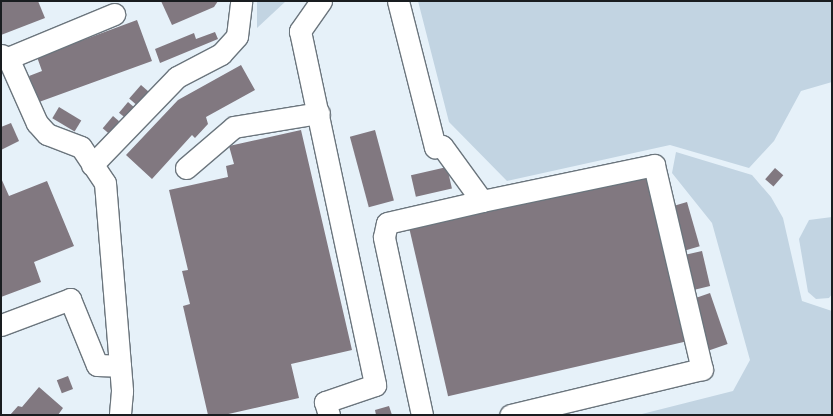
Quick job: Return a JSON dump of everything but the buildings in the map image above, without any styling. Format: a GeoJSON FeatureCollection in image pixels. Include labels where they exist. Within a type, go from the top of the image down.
{"type":"FeatureCollection","features":[{"type":"Feature","properties":{"kind":"lane"},"geometry":{"type":"LineString","coordinates":[[92,165],[177,77],[221,54],[237,36],[241,1]]}},
{"type":"Feature","properties":{"kind":"lane"},"geometry":{"type":"LineString","coordinates":[[321,1],[300,31],[319,113],[375,385],[325,402],[329,415]]}},
{"type":"Feature","properties":{"kind":"lane"},"geometry":{"type":"LineString","coordinates":[[398,1],[435,147],[442,146],[482,201]]}},
{"type":"Feature","properties":{"kind":"lane"},"geometry":{"type":"LineString","coordinates":[[114,14],[4,56],[37,123],[47,134],[80,147],[105,183],[120,366],[120,415]]}},
{"type":"Feature","properties":{"kind":"lane"},"geometry":{"type":"LineString","coordinates":[[186,168],[234,127],[319,113]]}},
{"type":"Feature","properties":{"kind":"lane"},"geometry":{"type":"LineString","coordinates":[[422,415],[384,237],[387,223],[654,165],[702,369],[510,415]]}},
{"type":"Feature","properties":{"kind":"lane"},"geometry":{"type":"LineString","coordinates":[[1,325],[70,299],[97,365],[120,366]]}},
{"type":"Feature","properties":{"kind":"shaded area"},"geometry":{"type":"Polygon","coordinates":[[[257,1],[286,1],[257,28],[257,1]]]}},
{"type":"Feature","properties":{"kind":"shaded area"},"geometry":{"type":"Polygon","coordinates":[[[418,1],[832,1],[832,82],[801,91],[774,141],[749,168],[670,145],[507,181],[449,122],[418,1]]]}},
{"type":"Feature","properties":{"kind":"shaded area"},"geometry":{"type":"Polygon","coordinates":[[[676,152],[752,175],[771,197],[783,218],[802,301],[832,311],[832,415],[638,415],[733,391],[750,360],[712,223],[672,173],[676,152]]]}},
{"type":"Feature","properties":{"kind":"shaded area"},"geometry":{"type":"Polygon","coordinates":[[[832,217],[832,294],[829,298],[816,299],[808,292],[799,239],[809,220],[832,217]]]}}]}
